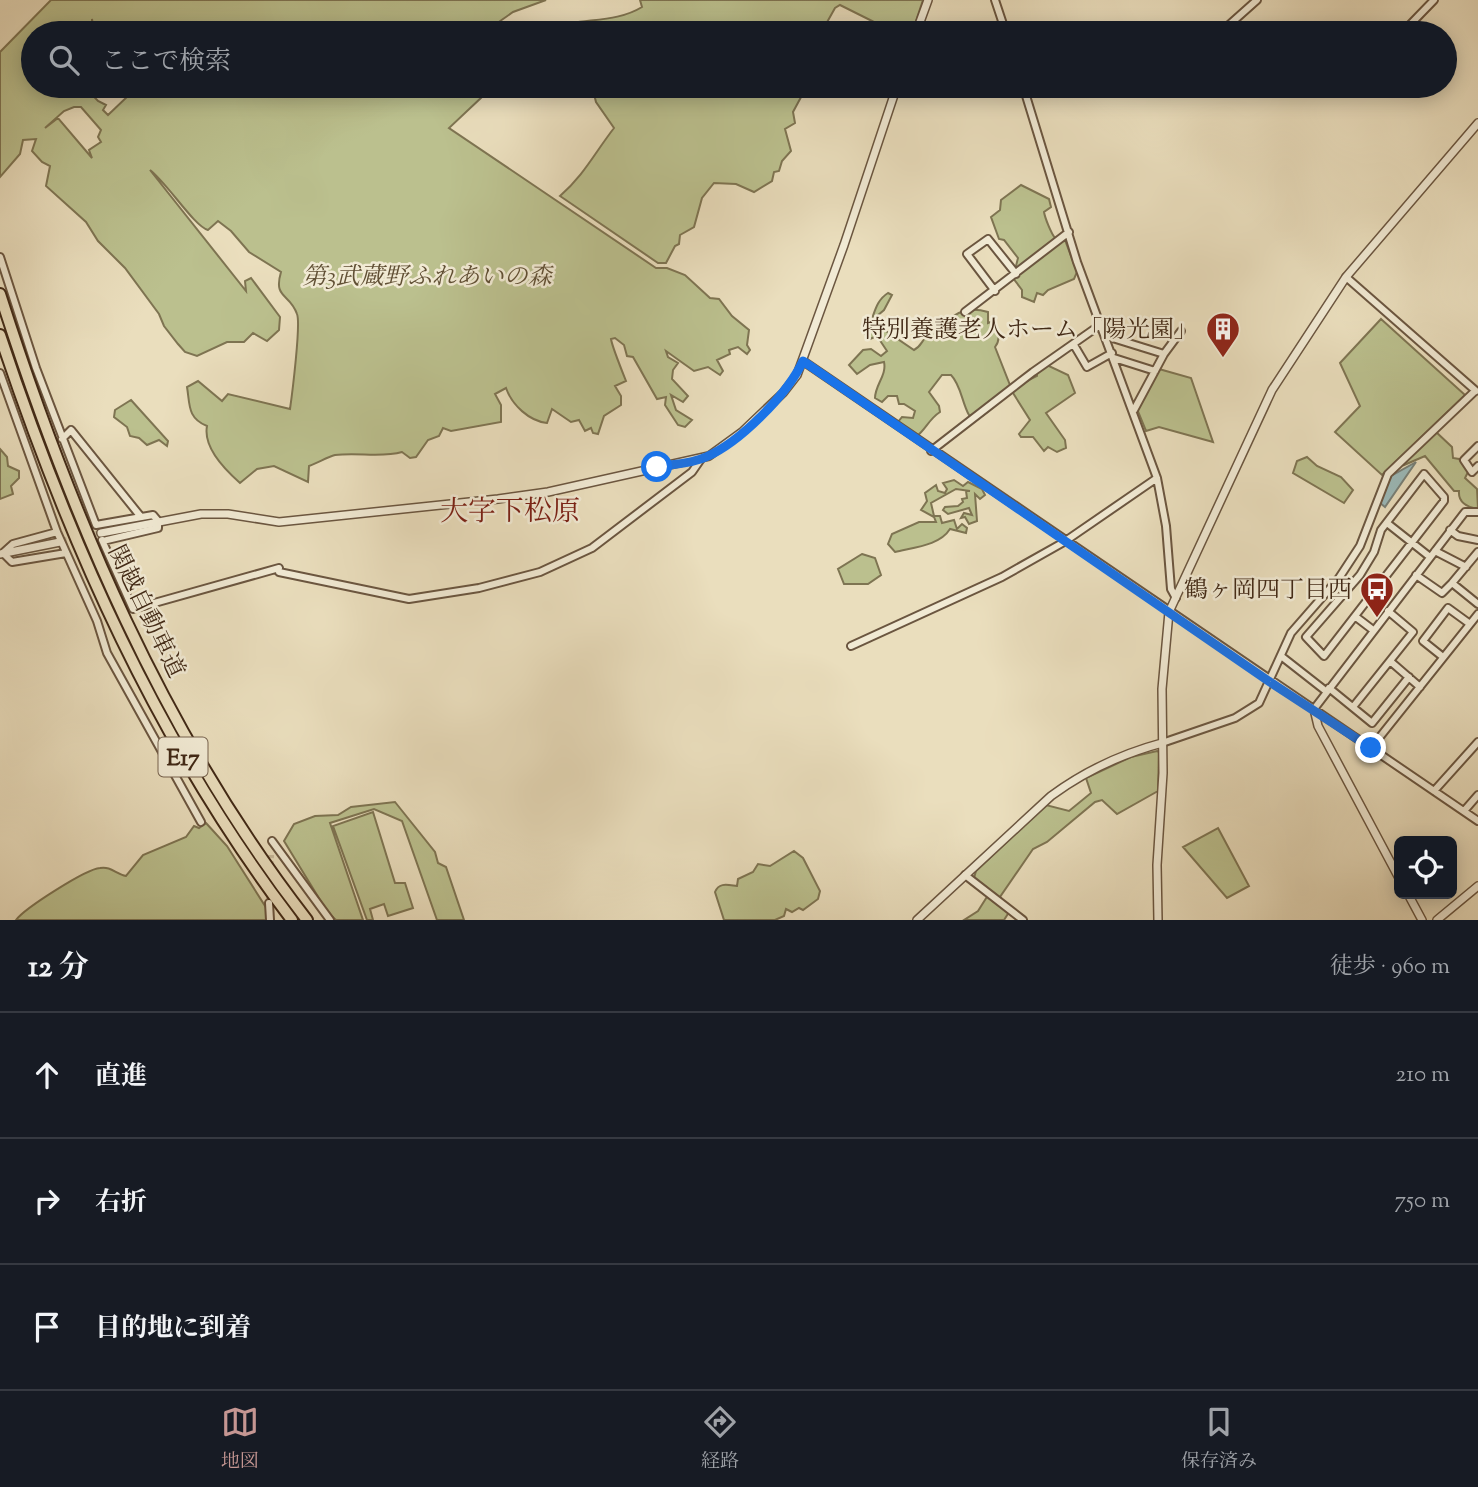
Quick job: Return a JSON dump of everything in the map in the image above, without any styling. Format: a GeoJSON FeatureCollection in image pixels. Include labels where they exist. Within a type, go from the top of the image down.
{"type":"FeatureCollection","features":[{"type":"Feature","properties":{"kind":"highway","name":"関越自動車道"},"geometry":{"type":"LineString","coordinates":[[0,294],[70,493],[142,656],[223,796],[307,920]]}},
{"type":"Feature","properties":{"kind":"highway","name":"関越自動車道"},"geometry":{"type":"LineString","coordinates":[[0,335],[59,501],[134,668],[196,779],[292,920]]}},
{"type":"Feature","properties":{"kind":"street"},"geometry":{"type":"LineString","coordinates":[[920,21],[928,0]]}},
{"type":"Feature","properties":{"kind":"street"},"geometry":{"type":"LineString","coordinates":[[995,0],[1002,21]]}},
{"type":"Feature","properties":{"kind":"street"},"geometry":{"type":"LineString","coordinates":[[1233,21],[1257,0]]}},
{"type":"Feature","properties":{"kind":"street"},"geometry":{"type":"LineString","coordinates":[[1414,21],[1434,0]]}},
{"type":"Feature","properties":{"kind":"street"},"geometry":{"type":"LineString","coordinates":[[102,537],[158,521],[219,513],[291,521],[498,499],[548,492],[701,459],[734,438],[783,393],[803,361],[893,98]]}},
{"type":"Feature","properties":{"kind":"street"},"geometry":{"type":"LineString","coordinates":[[1027,98],[1069,232],[1157,478],[1169,546],[1171,589],[1176,598]]}},
{"type":"Feature","properties":{"kind":"street"},"geometry":{"type":"LineString","coordinates":[[1158,920],[1162,690],[1169,612],[1272,390],[1346,277],[1478,123]]}},
{"type":"Feature","properties":{"kind":"street"},"geometry":{"type":"LineString","coordinates":[[965,312],[1069,232]]}},
{"type":"Feature","properties":{"kind":"street"},"geometry":{"type":"LineString","coordinates":[[995,291],[967,254],[988,239],[1016,274]]}},
{"type":"Feature","properties":{"kind":"street"},"geometry":{"type":"LineString","coordinates":[[0,257],[62,439],[133,609],[279,570],[409,598],[442,596],[519,579],[592,548],[692,472],[701,459]]}},
{"type":"Feature","properties":{"kind":"street"},"geometry":{"type":"LineString","coordinates":[[917,920],[1069,782],[1108,761],[1249,711],[1259,703],[1292,633],[1339,578],[1360,546],[1388,474],[1477,391],[1346,277]]}},
{"type":"Feature","properties":{"kind":"street"},"geometry":{"type":"LineString","coordinates":[[931,452],[1033,372],[1101,325]]}},
{"type":"Feature","properties":{"kind":"street"},"geometry":{"type":"LineString","coordinates":[[1134,410],[1164,354],[1181,331]]}},
{"type":"Feature","properties":{"kind":"street"},"geometry":{"type":"LineString","coordinates":[[1105,336],[1164,354]]}},
{"type":"Feature","properties":{"kind":"street"},"geometry":{"type":"LineString","coordinates":[[1074,345],[1087,367],[1113,356],[1155,371]]}},
{"type":"Feature","properties":{"kind":"street"},"geometry":{"type":"LineString","coordinates":[[803,361],[931,452],[1478,821]]}},
{"type":"Feature","properties":{"kind":"street"},"geometry":{"type":"LineString","coordinates":[[0,373],[57,532],[123,687],[201,822]]}},
{"type":"Feature","properties":{"kind":"street"},"geometry":{"type":"LineString","coordinates":[[62,439],[71,430],[141,517]]}},
{"type":"Feature","properties":{"kind":"street"},"geometry":{"type":"LineString","coordinates":[[1478,446],[1464,460],[1472,472],[1478,466]]}},
{"type":"Feature","properties":{"kind":"street"},"geometry":{"type":"LineString","coordinates":[[1424,474],[1444,497],[1444,501],[1324,656],[1306,637],[1360,575],[1387,523],[1424,474]]}},
{"type":"Feature","properties":{"kind":"street"},"geometry":{"type":"LineString","coordinates":[[851,646],[1002,578],[1064,542],[1157,478]]}},
{"type":"Feature","properties":{"kind":"street"},"geometry":{"type":"LineString","coordinates":[[1394,869],[1318,726],[1314,709],[1450,530],[1465,512],[1478,512]]}},
{"type":"Feature","properties":{"kind":"street"},"geometry":{"type":"LineString","coordinates":[[96,525],[153,516],[158,521]]}},
{"type":"Feature","properties":{"kind":"street"},"geometry":{"type":"LineString","coordinates":[[1387,523],[1412,543],[1466,567]]}},
{"type":"Feature","properties":{"kind":"street"},"geometry":{"type":"LineString","coordinates":[[1450,530],[1458,536],[1478,540]]}},
{"type":"Feature","properties":{"kind":"street"},"geometry":{"type":"LineString","coordinates":[[1,554],[13,544],[57,532]]}},
{"type":"Feature","properties":{"kind":"street"},"geometry":{"type":"LineString","coordinates":[[1,554],[60,542]]}},
{"type":"Feature","properties":{"kind":"street"},"geometry":{"type":"LineString","coordinates":[[1416,575],[1442,593],[1478,552]]}},
{"type":"Feature","properties":{"kind":"street"},"geometry":{"type":"LineString","coordinates":[[1,554],[12,562],[66,553]]}},
{"type":"Feature","properties":{"kind":"street"},"geometry":{"type":"LineString","coordinates":[[1451,583],[1478,604]]}},
{"type":"Feature","properties":{"kind":"street"},"geometry":{"type":"LineString","coordinates":[[1443,657],[1423,641],[1448,607],[1470,624]]}},
{"type":"Feature","properties":{"kind":"street"},"geometry":{"type":"LineString","coordinates":[[1353,707],[1413,632],[1388,611]]}},
{"type":"Feature","properties":{"kind":"street"},"geometry":{"type":"LineString","coordinates":[[1371,748],[1478,614]]}},
{"type":"Feature","properties":{"kind":"street"},"geometry":{"type":"LineString","coordinates":[[1356,617],[1373,630]]}},
{"type":"Feature","properties":{"kind":"street"},"geometry":{"type":"LineString","coordinates":[[1281,656],[1372,723],[1409,677]]}},
{"type":"Feature","properties":{"kind":"street"},"geometry":{"type":"LineString","coordinates":[[1390,661],[1420,687]]}},
{"type":"Feature","properties":{"kind":"street"},"geometry":{"type":"LineString","coordinates":[[1318,726],[1328,718]]}},
{"type":"Feature","properties":{"kind":"street"},"geometry":{"type":"LineString","coordinates":[[1434,792],[1478,741]]}},
{"type":"Feature","properties":{"kind":"street"},"geometry":{"type":"LineString","coordinates":[[1464,811],[1478,796]]}},
{"type":"Feature","properties":{"kind":"street"},"geometry":{"type":"LineString","coordinates":[[272,841],[330,920]]}},
{"type":"Feature","properties":{"kind":"street"},"geometry":{"type":"LineString","coordinates":[[965,875],[1023,920]]}},
{"type":"Feature","properties":{"kind":"street"},"geometry":{"type":"LineString","coordinates":[[1437,920],[1478,886]]}},
{"type":"Feature","properties":{"kind":"street"},"geometry":{"type":"LineString","coordinates":[[1411,899],[1422,920]]}},
{"type":"Feature","properties":{"kind":"street"},"geometry":{"type":"LineString","coordinates":[[269,903],[270,920]]}},
{"type":"Feature","properties":{"kind":"green space","name":"第3武蔵野ふれあいの森"},"geometry":{"type":"Polygon","coordinates":[[[51,0],[546,0],[513,12],[500,21],[30,21],[51,0]]]}},
{"type":"Feature","properties":{"kind":"green space"},"geometry":{"type":"Polygon","coordinates":[[[640,0],[923,0],[916,21],[872,21],[840,5],[835,8],[828,21],[586,21],[626,14],[642,7],[640,0]]]}},
{"type":"Feature","properties":{"kind":"green space","name":"第3武蔵野ふれあいの森"},"geometry":{"type":"Polygon","coordinates":[[[21,31],[21,98],[95,98],[106,105],[103,110],[108,115],[126,98],[481,98],[449,128],[656,268],[667,268],[685,275],[710,298],[719,299],[732,316],[749,330],[747,345],[750,350],[747,354],[738,347],[729,350],[730,354],[717,360],[723,371],[720,375],[708,367],[694,371],[666,351],[668,357],[678,363],[673,370],[672,379],[688,396],[683,402],[671,395],[676,410],[692,420],[685,427],[678,425],[665,405],[666,397],[657,399],[633,357],[627,356],[624,345],[615,338],[611,339],[626,381],[615,386],[621,396],[621,405],[604,416],[598,434],[593,433],[591,428],[585,431],[579,420],[571,422],[552,409],[547,423],[528,416],[517,406],[506,388],[495,394],[501,405],[501,422],[451,431],[443,428],[439,436],[428,440],[416,457],[410,458],[402,452],[386,455],[335,455],[309,466],[308,482],[274,466],[257,469],[240,483],[211,450],[207,426],[193,415],[187,387],[198,381],[222,401],[228,394],[290,409],[298,320],[294,307],[279,287],[281,272],[249,252],[231,231],[218,221],[208,230],[202,227],[150,170],[246,291],[245,281],[251,278],[280,317],[279,330],[267,341],[253,333],[244,342],[227,342],[197,356],[185,352],[125,268],[98,241],[86,222],[46,186],[50,166],[32,151],[36,139],[23,140],[20,154],[0,177],[0,52],[21,31]],[[81,107],[64,111],[45,128],[58,118],[92,158],[89,150],[101,142],[98,137],[101,130],[81,107]]]}},
{"type":"Feature","properties":{"kind":"green space"},"geometry":{"type":"Polygon","coordinates":[[[595,98],[801,98],[793,112],[795,123],[785,129],[791,151],[782,161],[779,171],[774,172],[772,181],[754,192],[736,184],[714,183],[702,198],[694,227],[680,235],[679,244],[675,246],[666,263],[658,263],[560,196],[582,172],[614,128],[595,98]]]}},
{"type":"Feature","properties":{"kind":"green space"},"geometry":{"type":"Polygon","coordinates":[[[1021,185],[1049,199],[1051,207],[1044,212],[1047,222],[1055,238],[1065,240],[1077,272],[1074,279],[1048,290],[1043,295],[1037,293],[1034,302],[1022,297],[1022,290],[1013,278],[1018,258],[1004,240],[999,239],[991,217],[1000,210],[1001,200],[1021,185]]]}},
{"type":"Feature","properties":{"kind":"green space"},"geometry":{"type":"Polygon","coordinates":[[[888,293],[892,295],[884,310],[877,316],[883,321],[880,327],[914,350],[929,334],[953,316],[963,311],[981,310],[988,312],[988,323],[993,321],[996,328],[998,337],[995,347],[1010,385],[1017,386],[1037,376],[1037,369],[1047,365],[1068,375],[1075,393],[1046,413],[1065,440],[1066,448],[1057,452],[1048,447],[1044,451],[1033,437],[1021,437],[1019,434],[1030,420],[1013,393],[1007,389],[993,400],[995,406],[982,416],[969,415],[951,375],[942,375],[929,392],[940,412],[917,436],[898,422],[902,417],[913,418],[915,411],[899,404],[897,396],[888,396],[882,402],[875,398],[884,371],[884,362],[870,365],[857,374],[849,365],[863,350],[871,349],[881,356],[887,351],[877,336],[870,339],[864,333],[879,302],[888,293]]]}},
{"type":"Feature","properties":{"kind":"green space"},"geometry":{"type":"Polygon","coordinates":[[[1381,319],[1465,395],[1382,475],[1335,432],[1360,406],[1340,363],[1381,319]]]}},
{"type":"Feature","properties":{"kind":"green space"},"geometry":{"type":"Polygon","coordinates":[[[1159,369],[1191,378],[1213,442],[1159,427],[1146,431],[1137,409],[1159,369]]]}},
{"type":"Feature","properties":{"kind":"green space"},"geometry":{"type":"Polygon","coordinates":[[[131,400],[168,441],[167,446],[159,440],[147,445],[139,438],[130,436],[127,427],[114,417],[115,410],[131,400]]]}},
{"type":"Feature","properties":{"kind":"green space"},"geometry":{"type":"Polygon","coordinates":[[[1435,431],[1452,447],[1453,458],[1459,459],[1468,472],[1465,478],[1477,489],[1478,509],[1464,503],[1459,491],[1454,491],[1425,456],[1404,465],[1403,461],[1435,431]]]}},
{"type":"Feature","properties":{"kind":"green space"},"geometry":{"type":"Polygon","coordinates":[[[0,449],[7,457],[8,466],[19,471],[19,478],[11,486],[13,494],[0,499],[0,449]]]}},
{"type":"Feature","properties":{"kind":"green space"},"geometry":{"type":"Polygon","coordinates":[[[1307,457],[1317,466],[1341,477],[1353,490],[1344,503],[1293,473],[1297,461],[1307,457]]]}},
{"type":"Feature","properties":{"kind":"green space"},"geometry":{"type":"Polygon","coordinates":[[[954,480],[963,486],[968,482],[982,489],[985,495],[980,499],[975,494],[977,521],[969,524],[965,517],[961,518],[964,513],[972,515],[969,508],[948,514],[943,510],[945,507],[958,506],[963,502],[962,499],[967,498],[966,491],[970,491],[956,489],[931,503],[934,516],[940,516],[942,523],[954,520],[957,529],[962,524],[967,528],[966,533],[950,529],[934,542],[895,552],[888,544],[892,534],[919,522],[936,522],[934,517],[921,510],[927,501],[925,493],[936,485],[938,491],[945,493],[947,489],[943,483],[954,480]]]}},
{"type":"Feature","properties":{"kind":"green space"},"geometry":{"type":"Polygon","coordinates":[[[862,554],[875,558],[881,575],[868,584],[844,584],[838,569],[862,554]]]}},
{"type":"Feature","properties":{"kind":"green space"},"geometry":{"type":"Polygon","coordinates":[[[1157,751],[1158,791],[1117,814],[1102,800],[1095,802],[1047,842],[1033,849],[1000,897],[1011,909],[1004,920],[964,920],[978,911],[990,892],[974,878],[976,871],[1046,805],[1069,811],[1091,793],[1086,778],[1131,757],[1157,751]]]}},
{"type":"Feature","properties":{"kind":"green space"},"geometry":{"type":"Polygon","coordinates":[[[395,802],[435,852],[438,863],[446,867],[464,920],[437,920],[402,821],[374,809],[330,823],[363,920],[336,920],[328,913],[284,841],[294,824],[315,816],[338,815],[351,807],[395,802]]]}},
{"type":"Feature","properties":{"kind":"green space"},"geometry":{"type":"Polygon","coordinates":[[[373,812],[395,883],[405,883],[413,908],[388,916],[384,904],[370,909],[373,920],[367,920],[333,826],[373,812]]]}},
{"type":"Feature","properties":{"kind":"green space"},"geometry":{"type":"Polygon","coordinates":[[[206,823],[227,846],[274,920],[16,920],[56,890],[93,870],[107,868],[126,876],[143,855],[186,837],[194,826],[199,828],[206,823]]]}},
{"type":"Feature","properties":{"kind":"green space"},"geometry":{"type":"Polygon","coordinates":[[[1218,828],[1249,886],[1227,898],[1183,847],[1218,828]]]}},
{"type":"Feature","properties":{"kind":"green space"},"geometry":{"type":"Polygon","coordinates":[[[794,851],[803,858],[820,891],[818,899],[803,910],[799,908],[792,912],[786,909],[784,916],[775,920],[724,920],[715,892],[719,887],[737,886],[738,879],[753,872],[758,864],[770,866],[794,851]]]}},
{"type":"Feature","properties":{"kind":"water"},"geometry":{"type":"Polygon","coordinates":[[[1416,462],[1385,507],[1380,503],[1391,476],[1416,462]]]}},
{"type":"Feature","properties":{"kind":"tunnel"},"geometry":{"type":"LineString","coordinates":[[60,542],[101,533]]}},
{"type":"Feature","properties":{"kind":"tunnel"},"geometry":{"type":"LineString","coordinates":[[269,903],[271,855]]}},
{"type":"Feature","properties":{"kind":"place","name":"特別養護老人ホーム「陽光園」"},"geometry":{"type":"Point","coordinates":[1223,359]}},
{"type":"Feature","properties":{"kind":"place","name":"鶴ヶ岡四丁目西"},"geometry":{"type":"Point","coordinates":[1377,619]}},
{"type":"Feature","properties":{"kind":"district","name":"大字下松原"},"geometry":{"type":"Point","coordinates":[510,510]}},
{"type":"Feature","properties":{"kind":"route"},"geometry":{"type":"LineString","coordinates":[[657,467],[701,459],[726,444],[783,393],[797,375],[803,361],[931,452],[1371,748]]}}]}
